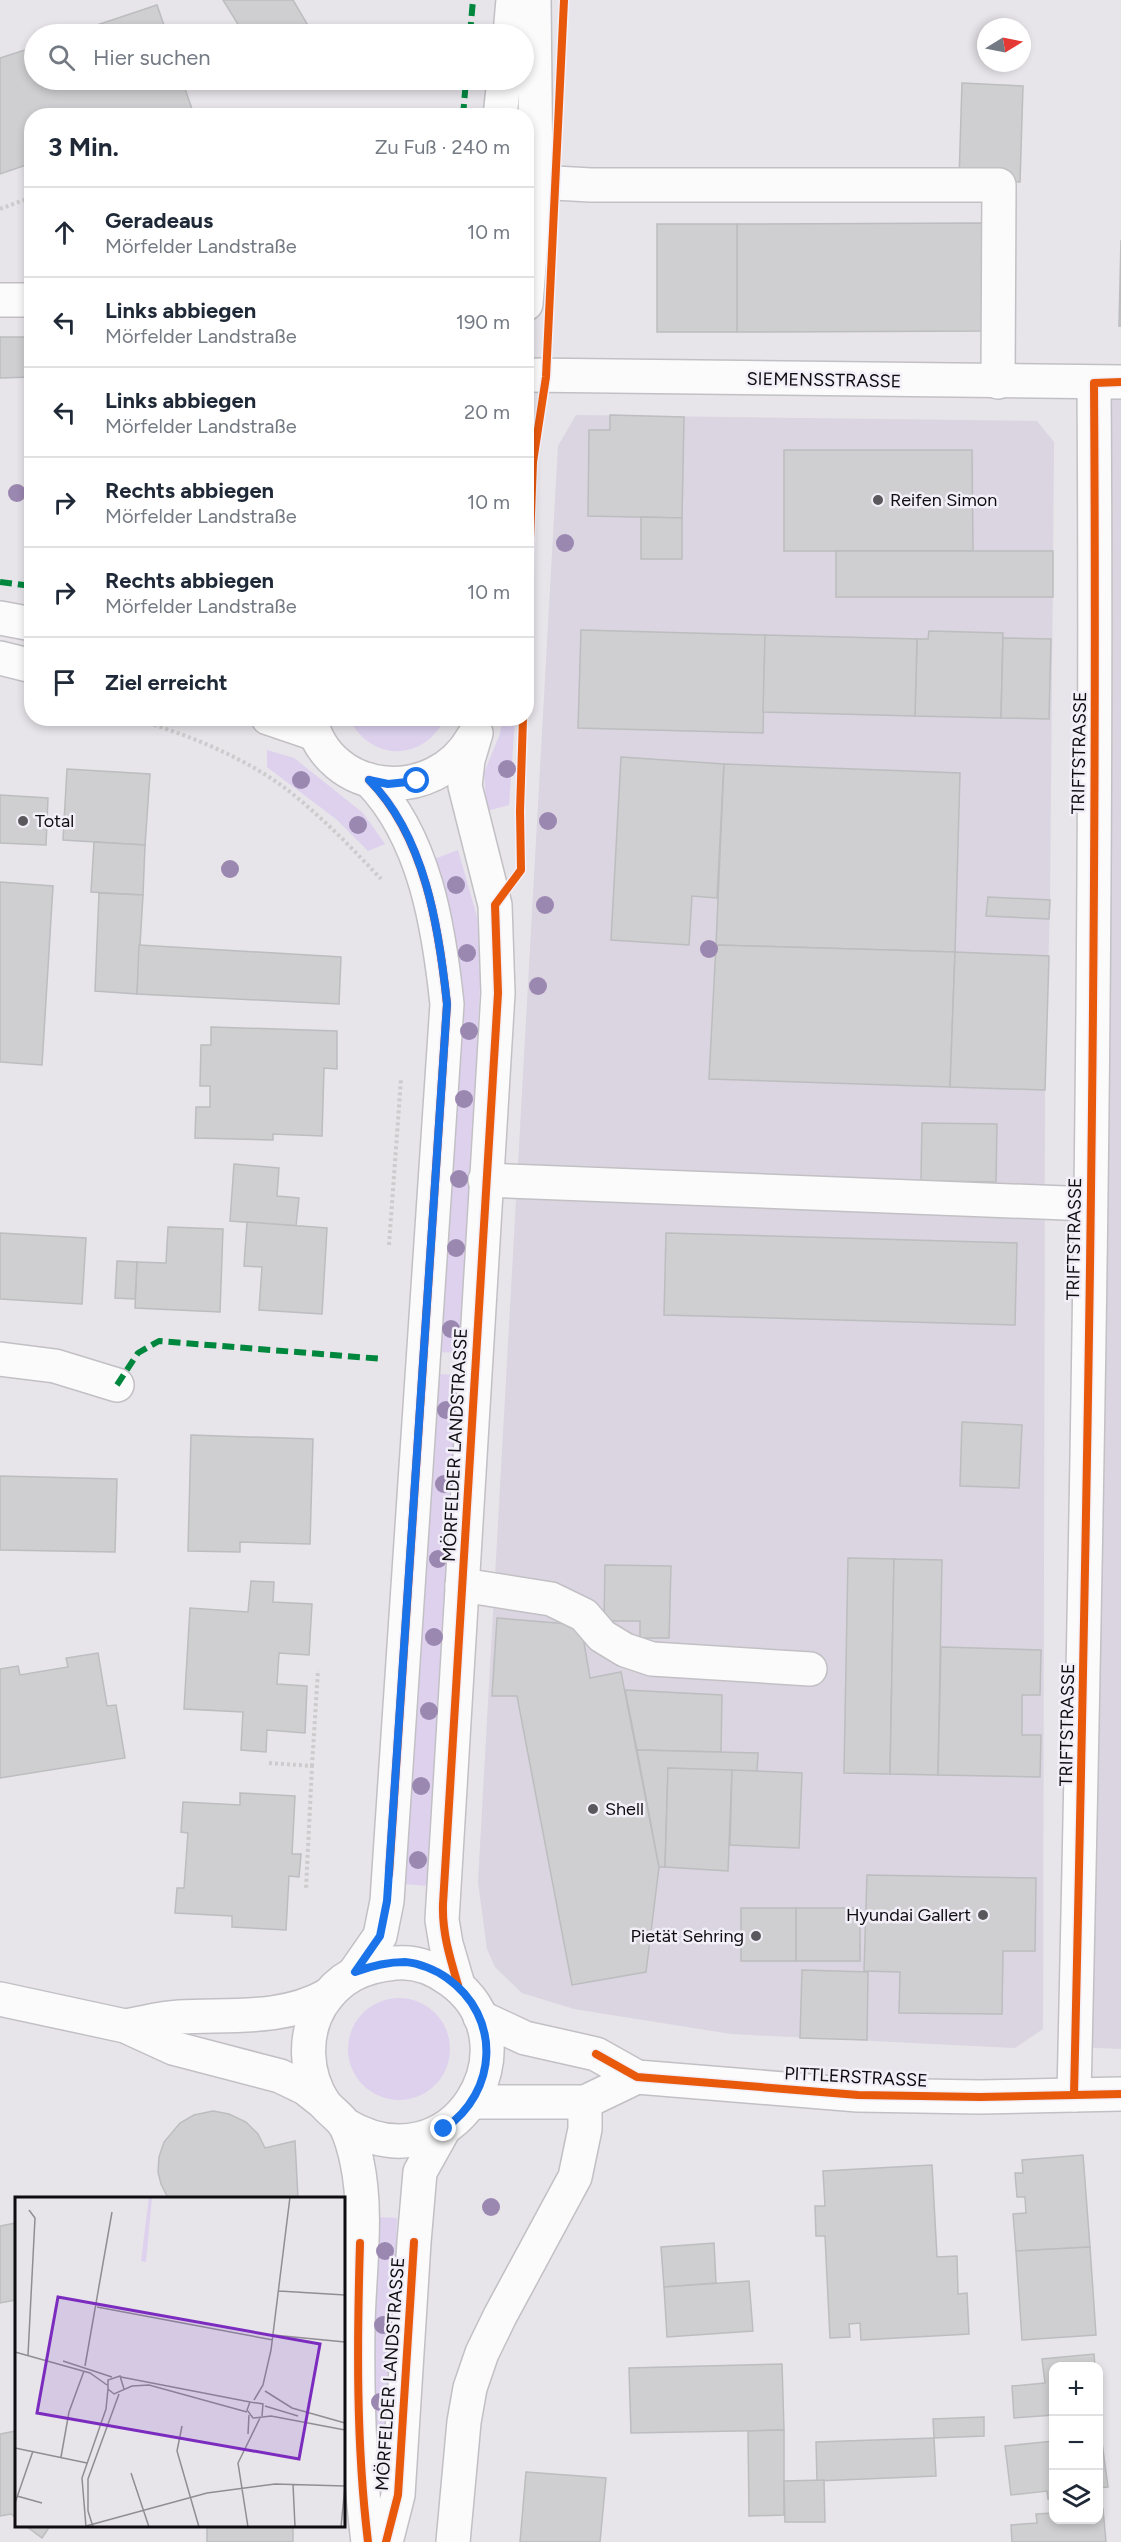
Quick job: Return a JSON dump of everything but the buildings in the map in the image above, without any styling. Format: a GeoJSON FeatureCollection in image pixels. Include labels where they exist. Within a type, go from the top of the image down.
{"type":"FeatureCollection","features":[{"type":"Feature","properties":{"kind":"main road"},"geometry":{"type":"LineString","coordinates":[[511,24],[513,0]]}},
{"type":"Feature","properties":{"kind":"main road"},"geometry":{"type":"LineString","coordinates":[[534,0],[536,182],[534,206]]}},
{"type":"Feature","properties":{"kind":"main road"},"geometry":{"type":"LineString","coordinates":[[501,108],[503,90]]}},
{"type":"Feature","properties":{"kind":"main road"},"geometry":{"type":"LineString","coordinates":[[536,182],[603,185],[999,185],[998,382]]}},
{"type":"Feature","properties":{"kind":"main road"},"geometry":{"type":"LineString","coordinates":[[0,300],[24,300]]}},
{"type":"Feature","properties":{"kind":"main road","name":"SIEMENSSTRASSE"},"geometry":{"type":"LineString","coordinates":[[534,375],[1108,383]]}},
{"type":"Feature","properties":{"kind":"main road","name":"TRIFTSTRASSE"},"geometry":{"type":"LineString","coordinates":[[1074,2095],[1086,1601],[1096,624],[1108,383]]}},
{"type":"Feature","properties":{"kind":"main road"},"geometry":{"type":"LineString","coordinates":[[0,618],[24,622]]}},
{"type":"Feature","properties":{"kind":"main road"},"geometry":{"type":"LineString","coordinates":[[0,658],[24,664]]}},
{"type":"Feature","properties":{"kind":"main road","name":"MÖRFELDER LANDSTRASSE"},"geometry":{"type":"LineString","coordinates":[[313,726],[337,762],[352,773],[388,784],[408,783],[435,775],[459,757],[477,726]]}},
{"type":"Feature","properties":{"kind":"main road","name":"MÖRFELDER LANDSTRASSE"},"geometry":{"type":"LineString","coordinates":[[458,1986],[442,1920],[498,993],[495,905],[465,786],[468,760],[478,726]]}},
{"type":"Feature","properties":{"kind":"main road","name":"MÖRFELDER LANDSTRASSE"},"geometry":{"type":"LineString","coordinates":[[368,2542],[360,2458],[358,2326],[362,2204],[357,2162],[334,2114],[315,2086],[308,2061],[309,2039],[316,2013],[328,1995],[355,1972],[380,1936],[387,1901],[447,1004],[440,942],[426,885],[394,811],[384,795],[369,780]]}},
{"type":"Feature","properties":{"kind":"main road"},"geometry":{"type":"LineString","coordinates":[[485,1180],[1089,1204]]}},
{"type":"Feature","properties":{"kind":"main road"},"geometry":{"type":"LineString","coordinates":[[0,1359],[55,1366],[117,1385]]}},
{"type":"Feature","properties":{"kind":"main road"},"geometry":{"type":"LineString","coordinates":[[462,1585],[551,1599],[584,1615],[602,1636],[626,1650],[652,1659],[810,1669]]}},
{"type":"Feature","properties":{"kind":"main road","name":"MÖRFELDER LANDSTRASSE"},"geometry":{"type":"LineString","coordinates":[[334,2114],[360,2133],[387,2141],[405,2141],[427,2136],[454,2122],[472,2103],[485,2073],[487,2043],[480,2017],[471,1999],[458,1986],[441,1973],[404,1962],[374,1965],[355,1972]]}},
{"type":"Feature","properties":{"kind":"main road"},"geometry":{"type":"LineString","coordinates":[[125,2026],[178,2016],[246,2017],[314,2002],[328,1995]]}},
{"type":"Feature","properties":{"kind":"main road"},"geometry":{"type":"LineString","coordinates":[[0,2000],[125,2026],[174,2048],[280,2076],[305,2088],[334,2114]]}},
{"type":"Feature","properties":{"kind":"main road","name":"PITTLERSTRASSE"},"geometry":{"type":"LineString","coordinates":[[480,2017],[525,2038],[596,2054],[637,2078],[858,2095],[980,2097],[1121,2094]]}},
{"type":"Feature","properties":{"kind":"main road","name":"PITTLERSTRASSE"},"geometry":{"type":"LineString","coordinates":[[472,2103],[585,2102],[637,2078]]}},
{"type":"Feature","properties":{"kind":"main road"},"geometry":{"type":"LineString","coordinates":[[453,2542],[464,2422],[470,2388],[482,2353],[500,2316],[575,2176],[582,2150],[585,2102]]}},
{"type":"Feature","properties":{"kind":"main road","name":"MÖRFELDER LANDSTRASSE"},"geometry":{"type":"LineString","coordinates":[[386,2542],[398,2495],[411,2274],[420,2172],[444,2129]]}},
{"type":"Feature","properties":{"kind":"path"},"geometry":{"type":"LineString","coordinates":[[0,208],[24,200]]}},
{"type":"Feature","properties":{"kind":"path"},"geometry":{"type":"LineString","coordinates":[[156,726],[225,753],[284,788],[347,842],[383,880]]}},
{"type":"Feature","properties":{"kind":"path"},"geometry":{"type":"LineString","coordinates":[[389,1254],[400,1084],[403,1074]]}},
{"type":"Feature","properties":{"kind":"path"},"geometry":{"type":"LineString","coordinates":[[306,1889],[318,1670]]}},
{"type":"Feature","properties":{"kind":"path"},"geometry":{"type":"LineString","coordinates":[[269,1763],[312,1766]]}},
{"type":"Feature","properties":{"kind":"shaded area"},"geometry":{"type":"Polygon","coordinates":[[[1093,381],[1121,381],[1121,2049],[1073,2047],[1093,381]]]}},
{"type":"Feature","properties":{"kind":"shaded area"},"geometry":{"type":"Polygon","coordinates":[[[576,415],[1037,421],[1054,442],[1050,900],[1045,1090],[1043,2029],[1015,2048],[731,2034],[574,2009],[522,1993],[495,1967],[487,1949],[478,1882],[558,446],[576,415]]]}},
{"type":"Feature","properties":{"kind":"shaded area"},"geometry":{"type":"Polygon","coordinates":[[[354,726],[440,726],[424,743],[411,749],[397,751],[383,749],[370,743],[354,726]]]}},
{"type":"Feature","properties":{"kind":"shaded area"},"geometry":{"type":"Polygon","coordinates":[[[501,726],[515,726],[509,805],[487,811],[484,773],[501,726]]]}},
{"type":"Feature","properties":{"kind":"shaded area"},"geometry":{"type":"Polygon","coordinates":[[[267,750],[294,758],[363,813],[385,844],[368,851],[336,819],[267,767],[267,750]]]}},
{"type":"Feature","properties":{"kind":"shaded area"},"geometry":{"type":"Polygon","coordinates":[[[458,850],[477,917],[481,962],[463,1353],[438,1352],[429,861],[458,850]]]}},
{"type":"Feature","properties":{"kind":"shaded area"},"geometry":{"type":"Polygon","coordinates":[[[435,1374],[460,1375],[429,1886],[404,1884],[435,1374]]]}},
{"type":"Feature","properties":{"kind":"shaded area"},"geometry":{"type":"Polygon","coordinates":[[[399,1998],[419,2002],[435,2013],[446,2029],[450,2049],[446,2069],[435,2085],[419,2096],[399,2100],[379,2096],[363,2085],[352,2069],[348,2049],[352,2029],[363,2013],[379,2002],[399,1998]]]}},
{"type":"Feature","properties":{"kind":"shaded area"},"geometry":{"type":"Polygon","coordinates":[[[374,2217],[397,2218],[387,2448],[371,2454],[374,2217]]]}},
{"type":"Feature","properties":{"kind":"marked path"},"geometry":{"type":"LineString","coordinates":[[471,24],[473,0]]}},
{"type":"Feature","properties":{"kind":"marked path"},"geometry":{"type":"LineString","coordinates":[[464,108],[465,90]]}},
{"type":"Feature","properties":{"kind":"marked path"},"geometry":{"type":"LineString","coordinates":[[0,582],[24,585]]}},
{"type":"Feature","properties":{"kind":"marked path"},"geometry":{"type":"LineString","coordinates":[[117,1385],[138,1353],[159,1341],[383,1359]]}},
{"type":"Feature","properties":{"kind":"cycle path"},"geometry":{"type":"LineString","coordinates":[[534,455],[546,377],[564,0]]}},
{"type":"Feature","properties":{"kind":"cycle path"},"geometry":{"type":"LineString","coordinates":[[1074,2095],[1093,1025],[1094,383],[1121,382]]}},
{"type":"Feature","properties":{"kind":"cycle path"},"geometry":{"type":"LineString","coordinates":[[458,1985],[445,1935],[443,1904],[498,993],[495,905],[521,870],[523,726]]}},
{"type":"Feature","properties":{"kind":"cycle path"},"geometry":{"type":"LineString","coordinates":[[369,780],[388,803],[404,828],[416,856],[434,915],[447,1004],[389,1874]]}},
{"type":"Feature","properties":{"kind":"cycle path"},"geometry":{"type":"LineString","coordinates":[[596,2054],[637,2077],[858,2095],[980,2097],[1121,2094]]}},
{"type":"Feature","properties":{"kind":"cycle path"},"geometry":{"type":"LineString","coordinates":[[386,2542],[398,2495],[414,2242]]}},
{"type":"Feature","properties":{"kind":"cycle path"},"geometry":{"type":"LineString","coordinates":[[360,2243],[358,2393],[361,2468],[368,2542]]}},
{"type":"Feature","properties":{"kind":"place","name":"Reifen Simon"},"geometry":{"type":"Point","coordinates":[878,500]}},
{"type":"Feature","properties":{"kind":"place","name":"Total"},"geometry":{"type":"Point","coordinates":[23,821]}},
{"type":"Feature","properties":{"kind":"place","name":"Shell"},"geometry":{"type":"Point","coordinates":[593,1809]}},
{"type":"Feature","properties":{"kind":"place","name":"Hyundai Gallert"},"geometry":{"type":"Point","coordinates":[983,1915]}},
{"type":"Feature","properties":{"kind":"place","name":"Pietät Sehring"},"geometry":{"type":"Point","coordinates":[756,1936]}},
{"type":"Feature","properties":{"kind":"route"},"geometry":{"type":"LineString","coordinates":[[417,781],[388,784],[369,780],[384,795],[394,811],[426,885],[443,962],[447,1004],[387,1901],[380,1936],[355,1972],[374,1965],[404,1962],[417,1964],[441,1973],[471,1999],[480,2017],[487,2043],[485,2073],[472,2103],[444,2129]]}}]}
